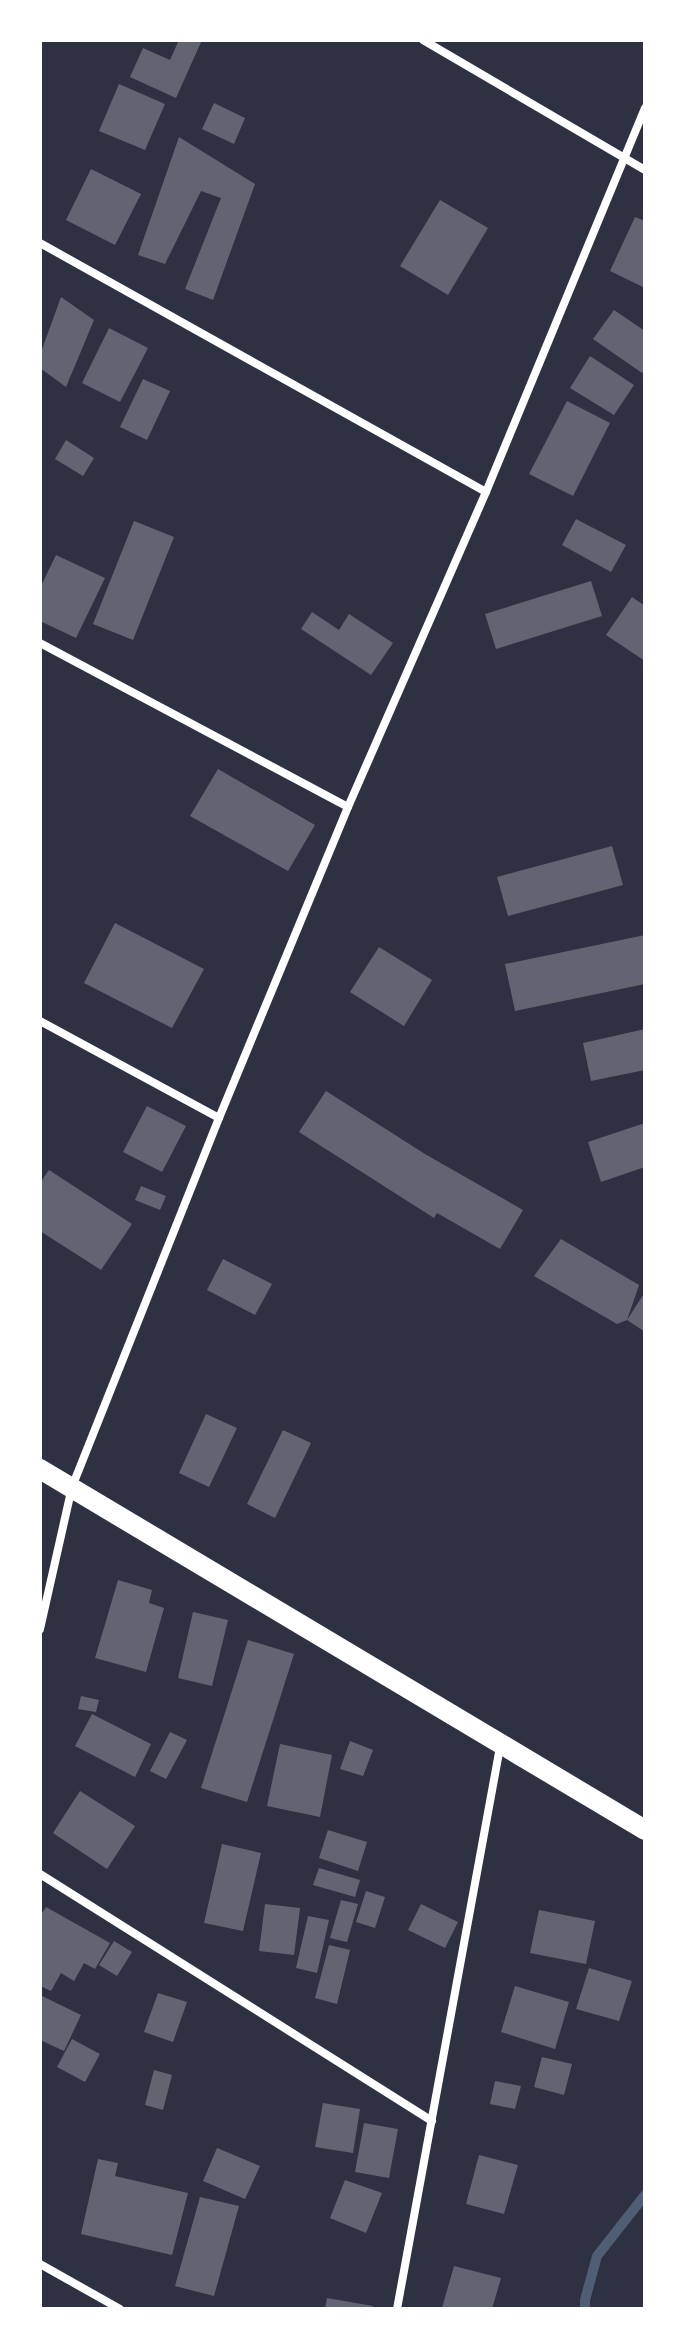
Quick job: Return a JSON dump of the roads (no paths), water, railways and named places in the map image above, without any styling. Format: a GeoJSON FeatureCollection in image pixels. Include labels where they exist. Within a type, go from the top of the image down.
{"type":"FeatureCollection","features":[{"type":"Feature","properties":{"kind":"main road"},"geometry":{"type":"LineString","coordinates":[[40,1469],[645,1830]]}},
{"type":"Feature","properties":{"kind":"street"},"geometry":{"type":"LineString","coordinates":[[423,40],[645,170]]}},
{"type":"Feature","properties":{"kind":"street"},"geometry":{"type":"LineString","coordinates":[[40,1629],[72,1487],[219,1118],[348,807],[486,492],[645,108]]}},
{"type":"Feature","properties":{"kind":"street"},"geometry":{"type":"LineString","coordinates":[[40,243],[486,492]]}},
{"type":"Feature","properties":{"kind":"street"},"geometry":{"type":"LineString","coordinates":[[40,643],[348,807]]}},
{"type":"Feature","properties":{"kind":"street"},"geometry":{"type":"LineString","coordinates":[[40,1021],[219,1118]]}},
{"type":"Feature","properties":{"kind":"street"},"geometry":{"type":"LineString","coordinates":[[397,2309],[501,1742]]}},
{"type":"Feature","properties":{"kind":"street"},"geometry":{"type":"LineString","coordinates":[[40,1874],[432,2121]]}},
{"type":"Feature","properties":{"kind":"street"},"geometry":{"type":"LineString","coordinates":[[40,2264],[120,2309]]}},
{"type":"Feature","properties":{"kind":"waterway"},"geometry":{"type":"LineString","coordinates":[[585,2309],[597,2256],[645,2195]]}}]}
